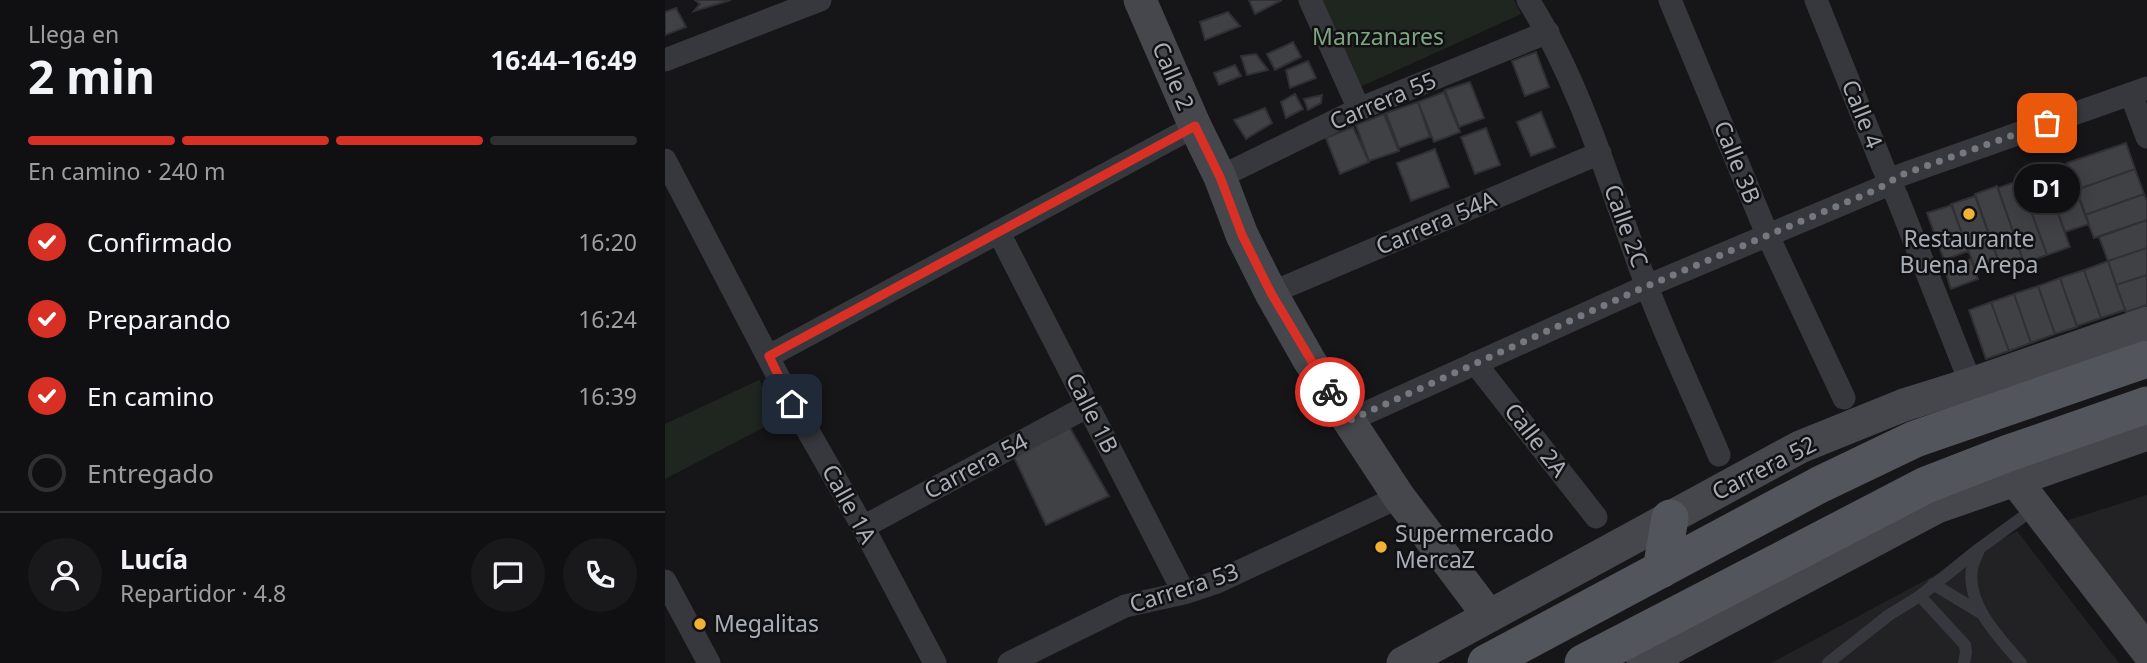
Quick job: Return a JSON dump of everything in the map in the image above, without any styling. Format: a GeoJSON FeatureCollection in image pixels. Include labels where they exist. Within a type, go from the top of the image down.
{"type":"FeatureCollection","features":[{"type":"Feature","properties":{"kind":"main road","name":"Carrera 52"},"geometry":{"type":"LineString","coordinates":[[1486,663],[1819,485],[1915,439],[2147,359]]}},
{"type":"Feature","properties":{"kind":"main road"},"geometry":{"type":"LineString","coordinates":[[1584,663],[1670,632],[1926,485],[2005,454],[2147,405]]}},
{"type":"Feature","properties":{"kind":"main road"},"geometry":{"type":"LineString","coordinates":[[1661,570],[1670,518]]}},
{"type":"Feature","properties":{"kind":"street"},"geometry":{"type":"LineString","coordinates":[[665,60],[772,8],[820,0]]}},
{"type":"Feature","properties":{"kind":"street","name":"Calle 2"},"geometry":{"type":"LineString","coordinates":[[1140,0],[1220,177],[1242,235],[1271,293],[1309,360],[1399,497],[1489,616]]}},
{"type":"Feature","properties":{"kind":"street"},"geometry":{"type":"LineString","coordinates":[[1310,0],[1359,108]]}},
{"type":"Feature","properties":{"kind":"street","name":"Calle 2C"},"geometry":{"type":"LineString","coordinates":[[1528,0],[1548,32],[1600,153],[1647,286],[1719,455]]}},
{"type":"Feature","properties":{"kind":"street","name":"Calle 3B"},"geometry":{"type":"LineString","coordinates":[[1671,0],[1767,234],[1844,398]]}},
{"type":"Feature","properties":{"kind":"street","name":"Calle 4"},"geometry":{"type":"LineString","coordinates":[[1821,1],[1889,182],[1971,384]]}},
{"type":"Feature","properties":{"kind":"street","name":"Carrera 55"},"geometry":{"type":"LineString","coordinates":[[1220,177],[1359,108],[1548,32]]}},
{"type":"Feature","properties":{"kind":"street"},"geometry":{"type":"LineString","coordinates":[[1348,421],[1647,286],[1878,189],[1901,175],[2139,91],[2147,136]]}},
{"type":"Feature","properties":{"kind":"street"},"geometry":{"type":"LineString","coordinates":[[769,356],[1195,126]]}},
{"type":"Feature","properties":{"kind":"street","name":"Carrera 54A"},"geometry":{"type":"LineString","coordinates":[[1271,293],[1600,153]]}},
{"type":"Feature","properties":{"kind":"street","name":"Calle 1A"},"geometry":{"type":"LineString","coordinates":[[665,160],[792,404],[863,527],[935,663]]}},
{"type":"Feature","properties":{"kind":"street","name":"Calle 1B"},"geometry":{"type":"LineString","coordinates":[[999,233],[1184,593]]}},
{"type":"Feature","properties":{"kind":"street","name":"Carrera 52"},"geometry":{"type":"LineString","coordinates":[[1403,663],[1800,447],[1903,405],[2147,323]]}},
{"type":"Feature","properties":{"kind":"street","name":"Calle 2A"},"geometry":{"type":"LineString","coordinates":[[1475,363],[1597,517]]}},
{"type":"Feature","properties":{"kind":"street","name":"Carrera 54"},"geometry":{"type":"LineString","coordinates":[[863,527],[1089,406]]}},
{"type":"Feature","properties":{"kind":"street"},"geometry":{"type":"LineString","coordinates":[[1643,663],[1670,632],[1937,508],[2147,434]]}},
{"type":"Feature","properties":{"kind":"street"},"geometry":{"type":"LineString","coordinates":[[2015,480],[2147,651]]}},
{"type":"Feature","properties":{"kind":"street","name":"Carrera 53"},"geometry":{"type":"LineString","coordinates":[[1009,663],[1125,606],[1184,593],[1217,582],[1399,497]]}},
{"type":"Feature","properties":{"kind":"street"},"geometry":{"type":"LineString","coordinates":[[665,581],[709,663]]}},
{"type":"Feature","properties":{"kind":"lane"},"geometry":{"type":"LineString","coordinates":[[1828,663],[2036,507]]}},
{"type":"Feature","properties":{"kind":"lane"},"geometry":{"type":"LineString","coordinates":[[1980,548],[1972,567],[1971,580],[1981,613]]}},
{"type":"Feature","properties":{"kind":"lane"},"geometry":{"type":"LineString","coordinates":[[1933,584],[1981,613],[2021,663]]}},
{"type":"Feature","properties":{"kind":"lane"},"geometry":{"type":"LineString","coordinates":[[1920,596],[1965,645],[1964,663]]}},
{"type":"Feature","properties":{"kind":"shaded area"},"geometry":{"type":"Polygon","coordinates":[[[2147,495],[2147,640],[2056,524],[2147,495]]]}},
{"type":"Feature","properties":{"kind":"shaded area"},"geometry":{"type":"Polygon","coordinates":[[[2017,531],[2119,663],[1771,663],[2017,531]]]}},
{"type":"Feature","properties":{"kind":"green space","name":"Manzanares"},"geometry":{"type":"Polygon","coordinates":[[[1322,0],[1514,0],[1521,14],[1360,87],[1322,0]]]}},
{"type":"Feature","properties":{"kind":"green space"},"geometry":{"type":"Polygon","coordinates":[[[759,380],[780,419],[665,479],[665,424],[759,380]]]}},
{"type":"Feature","properties":{"kind":"building"},"geometry":{"type":"Polygon","coordinates":[[[695,0],[731,0],[694,11],[700,4],[695,0]]]}},
{"type":"Feature","properties":{"kind":"building"},"geometry":{"type":"Polygon","coordinates":[[[1249,0],[1282,0],[1255,14],[1249,0]]]}},
{"type":"Feature","properties":{"kind":"building"},"geometry":{"type":"Polygon","coordinates":[[[676,8],[686,27],[665,35],[665,12],[676,8]]]}},
{"type":"Feature","properties":{"kind":"building"},"geometry":{"type":"Polygon","coordinates":[[[1228,12],[1240,26],[1205,40],[1200,22],[1228,12]]]}},
{"type":"Feature","properties":{"kind":"building"},"geometry":{"type":"Polygon","coordinates":[[[1293,42],[1301,57],[1275,70],[1267,54],[1293,42]]]}},
{"type":"Feature","properties":{"kind":"building"},"geometry":{"type":"Polygon","coordinates":[[[1536,52],[1549,87],[1525,96],[1512,61],[1536,52]]]}},
{"type":"Feature","properties":{"kind":"building"},"geometry":{"type":"Polygon","coordinates":[[[1256,54],[1268,70],[1247,75],[1241,56],[1256,54]]]}},
{"type":"Feature","properties":{"kind":"building"},"geometry":{"type":"Polygon","coordinates":[[[1308,61],[1316,78],[1290,88],[1286,70],[1308,61]]]}},
{"type":"Feature","properties":{"kind":"building"},"geometry":{"type":"Polygon","coordinates":[[[1235,65],[1241,76],[1219,85],[1214,73],[1235,65]]]}},
{"type":"Feature","properties":{"kind":"building"},"geometry":{"type":"Polygon","coordinates":[[[1470,82],[1484,118],[1459,127],[1445,90],[1470,82]]]}},
{"type":"Feature","properties":{"kind":"building"},"geometry":{"type":"Polygon","coordinates":[[[1444,92],[1460,132],[1434,142],[1418,102],[1444,92]]]}},
{"type":"Feature","properties":{"kind":"building"},"geometry":{"type":"Polygon","coordinates":[[[1295,94],[1303,109],[1286,118],[1281,102],[1295,94]]]}},
{"type":"Feature","properties":{"kind":"building"},"geometry":{"type":"Polygon","coordinates":[[[1322,95],[1321,103],[1308,110],[1304,99],[1322,95]]]}},
{"type":"Feature","properties":{"kind":"building"},"geometry":{"type":"Polygon","coordinates":[[[1418,102],[1430,137],[1399,148],[1386,113],[1418,102]]]}},
{"type":"Feature","properties":{"kind":"building"},"geometry":{"type":"Polygon","coordinates":[[[1265,108],[1272,123],[1246,139],[1234,120],[1265,108]]]}},
{"type":"Feature","properties":{"kind":"building"},"geometry":{"type":"Polygon","coordinates":[[[1541,112],[1555,147],[1531,156],[1517,122],[1541,112]]]}},
{"type":"Feature","properties":{"kind":"building"},"geometry":{"type":"Polygon","coordinates":[[[1384,114],[1399,151],[1369,161],[1356,125],[1384,114]]]}},
{"type":"Feature","properties":{"kind":"building"},"geometry":{"type":"Polygon","coordinates":[[[1353,127],[1369,162],[1340,174],[1326,138],[1353,127]]]}},
{"type":"Feature","properties":{"kind":"building"},"geometry":{"type":"Polygon","coordinates":[[[1486,128],[1500,165],[1475,174],[1461,137],[1486,128]]]}},
{"type":"Feature","properties":{"kind":"building"},"geometry":{"type":"Polygon","coordinates":[[[2126,143],[2135,169],[2076,190],[2067,163],[2126,143]]]}},
{"type":"Feature","properties":{"kind":"building"},"geometry":{"type":"Polygon","coordinates":[[[1435,149],[1449,187],[1411,201],[1397,163],[1435,149]]]}},
{"type":"Feature","properties":{"kind":"building"},"geometry":{"type":"Polygon","coordinates":[[[2067,164],[2089,224],[2065,232],[2043,172],[2067,164]]]}},
{"type":"Feature","properties":{"kind":"building"},"geometry":{"type":"Polygon","coordinates":[[[2135,169],[2144,194],[2085,215],[2076,190],[2135,169]]]}},
{"type":"Feature","properties":{"kind":"building"},"geometry":{"type":"Polygon","coordinates":[[[2043,172],[2070,247],[2047,255],[2020,181],[2043,172]]]}},
{"type":"Feature","properties":{"kind":"building"},"geometry":{"type":"Polygon","coordinates":[[[2020,180],[2047,255],[2024,263],[1998,188],[2020,180]]]}},
{"type":"Feature","properties":{"kind":"building"},"geometry":{"type":"Polygon","coordinates":[[[1997,186],[2024,263],[2002,271],[1975,194],[1997,186]]]}},
{"type":"Feature","properties":{"kind":"building"},"geometry":{"type":"Polygon","coordinates":[[[2144,194],[2147,201],[2147,220],[2094,238],[2085,215],[2144,194]]]}},
{"type":"Feature","properties":{"kind":"building"},"geometry":{"type":"Polygon","coordinates":[[[1975,196],[1998,260],[1975,268],[1951,204],[1975,196]]]}},
{"type":"Feature","properties":{"kind":"building"},"geometry":{"type":"Polygon","coordinates":[[[1952,205],[1968,251],[1944,260],[1927,213],[1952,205]]]}},
{"type":"Feature","properties":{"kind":"building"},"geometry":{"type":"Polygon","coordinates":[[[2147,220],[2147,248],[2108,261],[2099,237],[2147,220]]]}},
{"type":"Feature","properties":{"kind":"building"},"geometry":{"type":"Polygon","coordinates":[[[2147,248],[2147,275],[2116,285],[2108,261],[2147,248]]]}},
{"type":"Feature","properties":{"kind":"building"},"geometry":{"type":"Polygon","coordinates":[[[1971,259],[1978,279],[1951,289],[1944,268],[1971,259]]]}},
{"type":"Feature","properties":{"kind":"building"},"geometry":{"type":"Polygon","coordinates":[[[2108,261],[2125,310],[2101,318],[2084,270],[2108,261]]]}},
{"type":"Feature","properties":{"kind":"building"},"geometry":{"type":"Polygon","coordinates":[[[2084,270],[2101,318],[2077,326],[2060,278],[2084,270]]]}},
{"type":"Feature","properties":{"kind":"building"},"geometry":{"type":"Polygon","coordinates":[[[2147,275],[2147,305],[2126,312],[2116,285],[2147,275]]]}},
{"type":"Feature","properties":{"kind":"building"},"geometry":{"type":"Polygon","coordinates":[[[2060,278],[2077,327],[2055,334],[2038,286],[2060,278]]]}},
{"type":"Feature","properties":{"kind":"building"},"geometry":{"type":"Polygon","coordinates":[[[2038,286],[2055,334],[2031,343],[2014,294],[2038,286]]]}},
{"type":"Feature","properties":{"kind":"building"},"geometry":{"type":"Polygon","coordinates":[[[2014,294],[2031,343],[2009,351],[1991,302],[2014,294]]]}},
{"type":"Feature","properties":{"kind":"building"},"geometry":{"type":"Polygon","coordinates":[[[1991,302],[2009,351],[1986,359],[1969,310],[1991,302]]]}},
{"type":"Feature","properties":{"kind":"building"},"geometry":{"type":"Polygon","coordinates":[[[1070,428],[1109,496],[1046,525],[1013,455],[1070,428]]]}},
{"type":"Feature","properties":{"kind":"way so far"},"geometry":{"type":"LineString","coordinates":[[1330,392],[1348,421],[1647,286],[1878,189],[1901,175],[2047,123]]}},
{"type":"Feature","properties":{"kind":"place","name":"D1"},"geometry":{"type":"Point","coordinates":[2047,123]}},
{"type":"Feature","properties":{"kind":"place","name":"Restaurante Buena Arepa"},"geometry":{"type":"Point","coordinates":[1969,214]}},
{"type":"Feature","properties":{"kind":"place","name":"Supermercado MercaZ"},"geometry":{"type":"Point","coordinates":[1381,547]}},
{"type":"Feature","properties":{"kind":"place","name":"Megalitas"},"geometry":{"type":"Point","coordinates":[700,624]}},
{"type":"Feature","properties":{"kind":"route"},"geometry":{"type":"LineString","coordinates":[[792,404],[769,356],[1195,126],[1220,177],[1242,235],[1271,293],[1330,392]]}}]}
